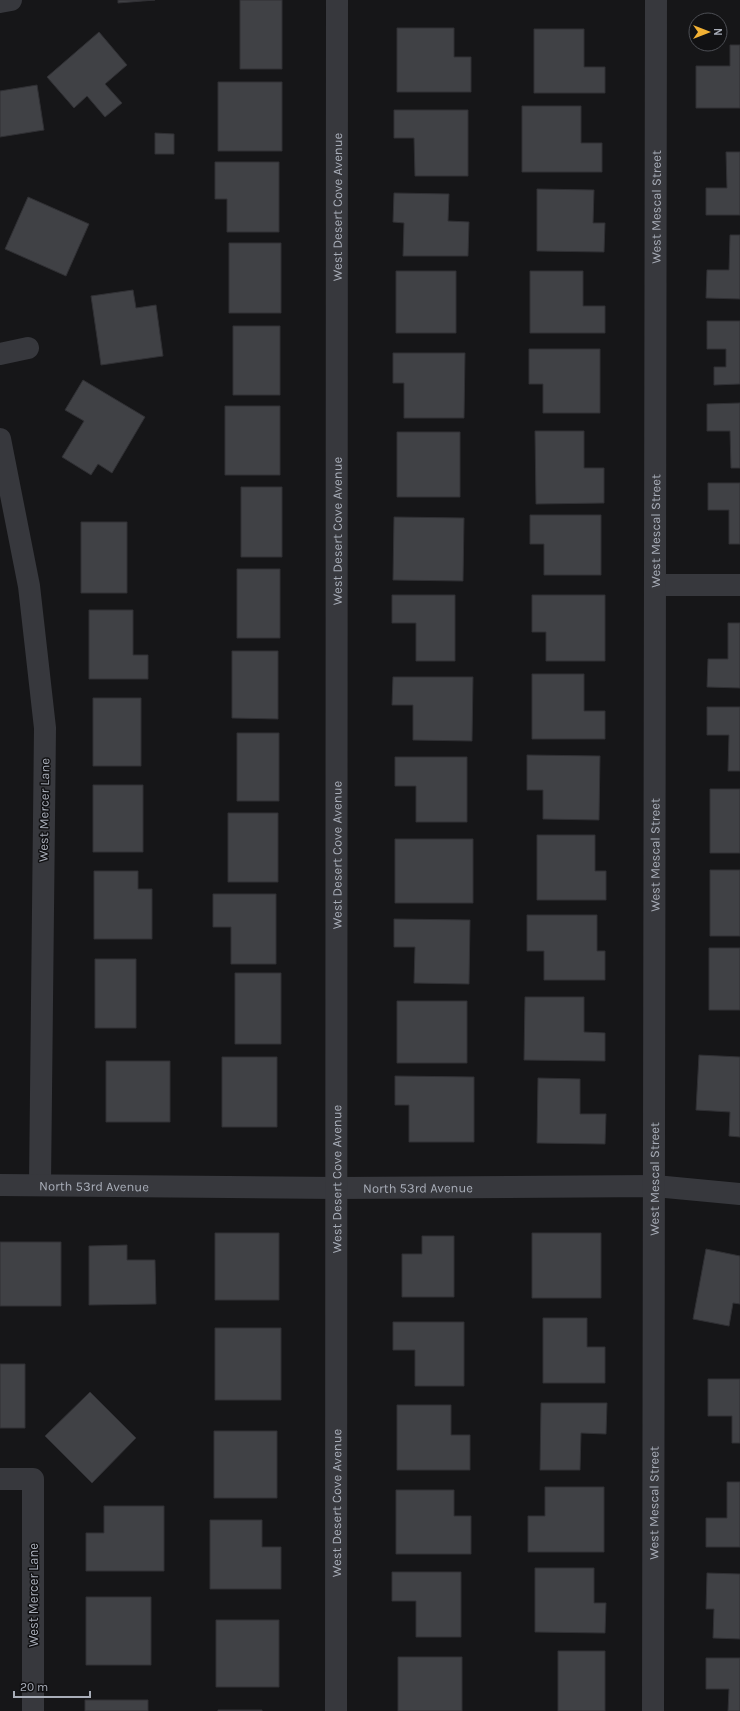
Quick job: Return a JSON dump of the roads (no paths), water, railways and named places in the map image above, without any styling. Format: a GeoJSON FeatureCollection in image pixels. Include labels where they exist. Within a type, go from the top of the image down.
{"type":"FeatureCollection","features":[{"type":"Feature","properties":{"kind":"street"},"geometry":{"type":"LineString","coordinates":[[0,2],[11,0]]}},
{"type":"Feature","properties":{"kind":"street","name":"West Desert Cove Avenue"},"geometry":{"type":"LineString","coordinates":[[336,1711],[337,0]]}},
{"type":"Feature","properties":{"kind":"street","name":"West Mescal Street"},"geometry":{"type":"LineString","coordinates":[[653,1711],[656,0]]}},
{"type":"Feature","properties":{"kind":"street"},"geometry":{"type":"LineString","coordinates":[[0,354],[28,348]]}},
{"type":"Feature","properties":{"kind":"street","name":"West Mercer Lane"},"geometry":{"type":"LineString","coordinates":[[0,439],[29,586],[45,728],[40,1185]]}},
{"type":"Feature","properties":{"kind":"street"},"geometry":{"type":"LineString","coordinates":[[656,584],[740,585]]}},
{"type":"Feature","properties":{"kind":"street","name":"North 53rd Avenue"},"geometry":{"type":"LineString","coordinates":[[0,1185],[337,1188],[655,1186],[740,1194]]}},
{"type":"Feature","properties":{"kind":"street","name":"West Mercer Lane"},"geometry":{"type":"LineString","coordinates":[[0,1479],[33,1479],[33,1711]]}}]}
